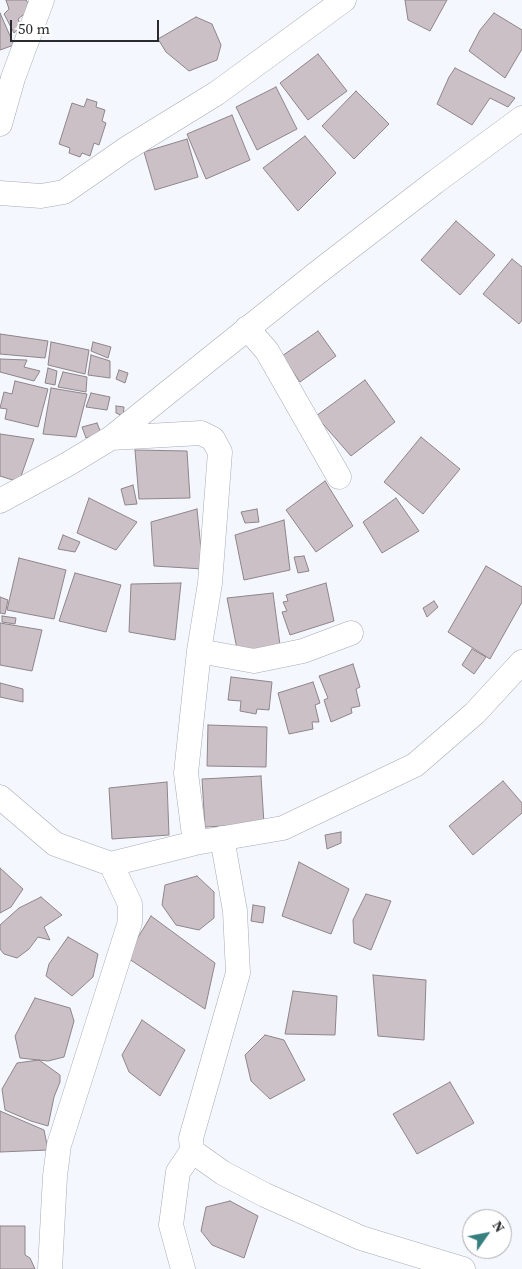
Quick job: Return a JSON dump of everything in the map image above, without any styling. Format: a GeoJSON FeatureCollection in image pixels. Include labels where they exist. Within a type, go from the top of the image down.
{"type":"FeatureCollection","features":[{"type":"Feature","properties":{"kind":"street"},"geometry":{"type":"LineString","coordinates":[[0,124],[7,78],[42,0]]}},
{"type":"Feature","properties":{"kind":"street"},"geometry":{"type":"LineString","coordinates":[[0,193],[41,196],[64,192],[126,149],[217,93],[344,0]]}},
{"type":"Feature","properties":{"kind":"street"},"geometry":{"type":"LineString","coordinates":[[0,501],[111,438],[247,328],[522,118]]}},
{"type":"Feature","properties":{"kind":"street"},"geometry":{"type":"LineString","coordinates":[[247,328],[267,352],[339,477]]}},
{"type":"Feature","properties":{"kind":"street"},"geometry":{"type":"LineString","coordinates":[[111,438],[201,433],[213,439],[220,452],[210,583],[199,651],[186,773],[195,843]]}},
{"type":"Feature","properties":{"kind":"street"},"geometry":{"type":"LineString","coordinates":[[199,651],[254,661],[303,651],[351,633]]}},
{"type":"Feature","properties":{"kind":"street"},"geometry":{"type":"LineString","coordinates":[[0,797],[55,844],[111,864],[195,843],[282,828],[415,765],[475,714],[522,662]]}},
{"type":"Feature","properties":{"kind":"street"},"geometry":{"type":"LineString","coordinates":[[183,1269],[171,1225],[178,1172],[192,1151],[191,1138],[238,973],[235,911],[222,838]]}},
{"type":"Feature","properties":{"kind":"street"},"geometry":{"type":"LineString","coordinates":[[50,1269],[55,1176],[59,1145],[130,922],[130,904],[111,864]]}},
{"type":"Feature","properties":{"kind":"street"},"geometry":{"type":"LineString","coordinates":[[192,1151],[223,1173],[265,1195],[361,1238],[462,1269]]}},
{"type":"Feature","properties":{"kind":"building"},"geometry":{"type":"Polygon","coordinates":[[[6,0],[26,0],[32,8],[18,19],[21,27],[14,33],[4,14],[9,9],[6,0]]]}},
{"type":"Feature","properties":{"kind":"building"},"geometry":{"type":"Polygon","coordinates":[[[405,0],[447,0],[430,31],[408,20],[405,0]]]}},
{"type":"Feature","properties":{"kind":"building"},"geometry":{"type":"Polygon","coordinates":[[[0,13],[14,45],[0,50],[0,13]]]}},
{"type":"Feature","properties":{"kind":"building"},"geometry":{"type":"Polygon","coordinates":[[[494,13],[522,30],[522,49],[505,78],[469,51],[480,30],[494,13]]]}},
{"type":"Feature","properties":{"kind":"building"},"geometry":{"type":"Polygon","coordinates":[[[196,17],[212,24],[221,45],[217,60],[189,71],[166,52],[158,39],[196,17]]]}},
{"type":"Feature","properties":{"kind":"building"},"geometry":{"type":"Polygon","coordinates":[[[318,54],[347,91],[308,120],[280,83],[318,54]]]}},
{"type":"Feature","properties":{"kind":"building"},"geometry":{"type":"Polygon","coordinates":[[[455,68],[515,98],[508,107],[490,98],[472,125],[437,104],[455,68]]]}},
{"type":"Feature","properties":{"kind":"building"},"geometry":{"type":"Polygon","coordinates":[[[276,87],[297,129],[257,150],[236,107],[276,87]]]}},
{"type":"Feature","properties":{"kind":"building"},"geometry":{"type":"Polygon","coordinates":[[[356,91],[389,124],[354,159],[322,126],[356,91]]]}},
{"type":"Feature","properties":{"kind":"building"},"geometry":{"type":"Polygon","coordinates":[[[87,99],[97,102],[96,107],[105,110],[102,121],[106,123],[99,145],[94,143],[90,156],[82,153],[80,157],[69,153],[70,148],[59,144],[72,103],[84,107],[87,99]]]}},
{"type":"Feature","properties":{"kind":"building"},"geometry":{"type":"Polygon","coordinates":[[[232,115],[250,160],[206,179],[187,134],[232,115]]]}},
{"type":"Feature","properties":{"kind":"building"},"geometry":{"type":"Polygon","coordinates":[[[305,136],[336,173],[298,211],[263,168],[305,136]]]}},
{"type":"Feature","properties":{"kind":"building"},"geometry":{"type":"Polygon","coordinates":[[[187,139],[198,177],[155,190],[144,152],[187,139]]]}},
{"type":"Feature","properties":{"kind":"building"},"geometry":{"type":"Polygon","coordinates":[[[456,221],[495,255],[460,295],[421,260],[456,221]]]}},
{"type":"Feature","properties":{"kind":"building"},"geometry":{"type":"Polygon","coordinates":[[[512,259],[522,267],[522,320],[519,324],[483,294],[512,259]]]}},
{"type":"Feature","properties":{"kind":"building"},"geometry":{"type":"Polygon","coordinates":[[[318,331],[336,356],[300,382],[282,356],[318,331]]]}},
{"type":"Feature","properties":{"kind":"building"},"geometry":{"type":"Polygon","coordinates":[[[0,334],[48,341],[45,358],[0,354],[0,334]]]}},
{"type":"Feature","properties":{"kind":"building"},"geometry":{"type":"Polygon","coordinates":[[[51,342],[89,350],[85,374],[48,365],[51,342]]]}},
{"type":"Feature","properties":{"kind":"building"},"geometry":{"type":"Polygon","coordinates":[[[93,342],[111,347],[108,358],[91,351],[93,342]]]}},
{"type":"Feature","properties":{"kind":"building"},"geometry":{"type":"Polygon","coordinates":[[[91,355],[110,361],[110,378],[88,375],[91,355]]]}},
{"type":"Feature","properties":{"kind":"building"},"geometry":{"type":"Polygon","coordinates":[[[0,359],[27,360],[24,367],[40,371],[34,381],[0,372],[0,359]]]}},
{"type":"Feature","properties":{"kind":"building"},"geometry":{"type":"Polygon","coordinates":[[[48,368],[57,371],[55,385],[45,383],[48,368]]]}},
{"type":"Feature","properties":{"kind":"building"},"geometry":{"type":"Polygon","coordinates":[[[119,370],[128,373],[125,383],[116,379],[119,370]]]}},
{"type":"Feature","properties":{"kind":"building"},"geometry":{"type":"Polygon","coordinates":[[[63,372],[87,377],[86,392],[58,387],[63,372]]]}},
{"type":"Feature","properties":{"kind":"building"},"geometry":{"type":"Polygon","coordinates":[[[365,380],[395,422],[351,456],[316,416],[365,380]]]}},
{"type":"Feature","properties":{"kind":"building"},"geometry":{"type":"Polygon","coordinates":[[[15,381],[48,389],[38,427],[5,419],[7,409],[0,408],[4,392],[12,394],[15,381]]]}},
{"type":"Feature","properties":{"kind":"building"},"geometry":{"type":"Polygon","coordinates":[[[51,388],[87,394],[76,437],[43,434],[51,388]]]}},
{"type":"Feature","properties":{"kind":"building"},"geometry":{"type":"Polygon","coordinates":[[[91,393],[110,397],[107,410],[86,407],[91,393]]]}},
{"type":"Feature","properties":{"kind":"building"},"geometry":{"type":"Polygon","coordinates":[[[116,406],[124,407],[123,416],[116,413],[116,406]]]}},
{"type":"Feature","properties":{"kind":"building"},"geometry":{"type":"Polygon","coordinates":[[[97,423],[101,433],[86,438],[82,427],[97,423]]]}},
{"type":"Feature","properties":{"kind":"building"},"geometry":{"type":"Polygon","coordinates":[[[0,434],[34,439],[19,482],[0,476],[0,434]]]}},
{"type":"Feature","properties":{"kind":"building"},"geometry":{"type":"Polygon","coordinates":[[[421,437],[460,469],[423,514],[384,482],[421,437]]]}},
{"type":"Feature","properties":{"kind":"building"},"geometry":{"type":"Polygon","coordinates":[[[135,450],[187,451],[190,498],[139,499],[135,450]]]}},
{"type":"Feature","properties":{"kind":"building"},"geometry":{"type":"Polygon","coordinates":[[[325,481],[353,526],[316,552],[286,510],[325,481]]]}},
{"type":"Feature","properties":{"kind":"building"},"geometry":{"type":"Polygon","coordinates":[[[133,485],[137,504],[125,505],[121,489],[133,485]]]}},
{"type":"Feature","properties":{"kind":"building"},"geometry":{"type":"Polygon","coordinates":[[[89,498],[137,522],[116,550],[77,533],[89,498]]]}},
{"type":"Feature","properties":{"kind":"building"},"geometry":{"type":"Polygon","coordinates":[[[396,498],[419,531],[382,553],[363,522],[396,498]]]}},
{"type":"Feature","properties":{"kind":"building"},"geometry":{"type":"Polygon","coordinates":[[[197,509],[203,569],[154,566],[151,522],[197,509]]]}},
{"type":"Feature","properties":{"kind":"building"},"geometry":{"type":"Polygon","coordinates":[[[257,509],[259,522],[245,523],[241,512],[257,509]]]}},
{"type":"Feature","properties":{"kind":"building"},"geometry":{"type":"Polygon","coordinates":[[[284,520],[290,570],[244,580],[235,535],[284,520]]]}},
{"type":"Feature","properties":{"kind":"building"},"geometry":{"type":"Polygon","coordinates":[[[63,535],[80,542],[75,552],[58,549],[63,535]]]}},
{"type":"Feature","properties":{"kind":"building"},"geometry":{"type":"Polygon","coordinates":[[[304,556],[309,571],[298,573],[294,557],[304,556]]]}},
{"type":"Feature","properties":{"kind":"building"},"geometry":{"type":"Polygon","coordinates":[[[19,558],[66,570],[54,619],[7,610],[19,558]]]}},
{"type":"Feature","properties":{"kind":"building"},"geometry":{"type":"Polygon","coordinates":[[[486,566],[522,587],[522,602],[490,659],[448,632],[486,566]]]}},
{"type":"Feature","properties":{"kind":"building"},"geometry":{"type":"Polygon","coordinates":[[[75,573],[121,585],[106,632],[59,621],[75,573]]]}},
{"type":"Feature","properties":{"kind":"building"},"geometry":{"type":"Polygon","coordinates":[[[181,583],[175,640],[129,632],[131,584],[181,583]]]}},
{"type":"Feature","properties":{"kind":"building"},"geometry":{"type":"Polygon","coordinates":[[[326,583],[334,621],[290,635],[282,612],[287,611],[283,602],[288,601],[286,595],[326,583]]]}},
{"type":"Feature","properties":{"kind":"building"},"geometry":{"type":"Polygon","coordinates":[[[273,593],[280,645],[238,654],[227,598],[273,593]]]}},
{"type":"Feature","properties":{"kind":"building"},"geometry":{"type":"Polygon","coordinates":[[[0,597],[8,600],[5,614],[0,613],[0,597]]]}},
{"type":"Feature","properties":{"kind":"building"},"geometry":{"type":"Polygon","coordinates":[[[434,601],[438,607],[427,617],[423,608],[434,601]]]}},
{"type":"Feature","properties":{"kind":"building"},"geometry":{"type":"Polygon","coordinates":[[[2,616],[16,618],[15,624],[2,622],[2,616]]]}},
{"type":"Feature","properties":{"kind":"building"},"geometry":{"type":"Polygon","coordinates":[[[0,623],[42,630],[32,671],[0,665],[0,623]]]}},
{"type":"Feature","properties":{"kind":"building"},"geometry":{"type":"Polygon","coordinates":[[[472,649],[486,657],[474,674],[462,665],[472,649]]]}},
{"type":"Feature","properties":{"kind":"building"},"geometry":{"type":"Polygon","coordinates":[[[353,664],[360,687],[356,689],[360,706],[351,708],[352,713],[331,722],[324,700],[328,698],[319,676],[353,664]]]}},
{"type":"Feature","properties":{"kind":"building"},"geometry":{"type":"Polygon","coordinates":[[[231,677],[272,682],[269,710],[257,709],[256,714],[240,711],[241,701],[228,700],[231,677]]]}},
{"type":"Feature","properties":{"kind":"building"},"geometry":{"type":"Polygon","coordinates":[[[313,682],[320,703],[315,705],[319,722],[312,722],[313,729],[289,734],[278,693],[313,682]]]}},
{"type":"Feature","properties":{"kind":"building"},"geometry":{"type":"Polygon","coordinates":[[[0,683],[23,689],[23,702],[0,697],[0,683]]]}},
{"type":"Feature","properties":{"kind":"building"},"geometry":{"type":"Polygon","coordinates":[[[208,725],[267,727],[266,767],[207,766],[208,725]]]}},
{"type":"Feature","properties":{"kind":"building"},"geometry":{"type":"Polygon","coordinates":[[[261,776],[264,824],[205,827],[202,779],[261,776]]]}},
{"type":"Feature","properties":{"kind":"building"},"geometry":{"type":"Polygon","coordinates":[[[503,781],[522,803],[522,813],[473,855],[449,826],[503,781]]]}},
{"type":"Feature","properties":{"kind":"building"},"geometry":{"type":"Polygon","coordinates":[[[167,782],[169,835],[112,839],[109,788],[167,782]]]}},
{"type":"Feature","properties":{"kind":"building"},"geometry":{"type":"Polygon","coordinates":[[[341,832],[341,843],[327,849],[325,835],[341,832]]]}},
{"type":"Feature","properties":{"kind":"building"},"geometry":{"type":"Polygon","coordinates":[[[299,862],[349,889],[331,934],[282,916],[299,862]]]}},
{"type":"Feature","properties":{"kind":"building"},"geometry":{"type":"Polygon","coordinates":[[[0,868],[23,889],[11,907],[0,913],[0,868]]]}},
{"type":"Feature","properties":{"kind":"building"},"geometry":{"type":"Polygon","coordinates":[[[197,876],[214,892],[214,918],[199,930],[176,925],[162,905],[165,885],[197,876]]]}},
{"type":"Feature","properties":{"kind":"building"},"geometry":{"type":"Polygon","coordinates":[[[366,894],[391,901],[371,950],[354,943],[353,920],[366,894]]]}},
{"type":"Feature","properties":{"kind":"building"},"geometry":{"type":"Polygon","coordinates":[[[41,897],[62,915],[44,927],[50,940],[38,937],[29,949],[17,958],[4,954],[0,949],[0,925],[19,908],[41,897]]]}},
{"type":"Feature","properties":{"kind":"building"},"geometry":{"type":"Polygon","coordinates":[[[253,905],[265,907],[263,923],[251,921],[253,905]]]}},
{"type":"Feature","properties":{"kind":"building"},"geometry":{"type":"Polygon","coordinates":[[[151,916],[215,963],[205,1009],[126,957],[151,916]]]}},
{"type":"Feature","properties":{"kind":"building"},"geometry":{"type":"Polygon","coordinates":[[[68,937],[98,954],[93,977],[72,996],[46,976],[49,964],[68,937]]]}},
{"type":"Feature","properties":{"kind":"building"},"geometry":{"type":"Polygon","coordinates":[[[373,975],[426,980],[424,1040],[378,1036],[373,975]]]}},
{"type":"Feature","properties":{"kind":"building"},"geometry":{"type":"Polygon","coordinates":[[[293,991],[337,996],[335,1035],[285,1034],[293,991]]]}},
{"type":"Feature","properties":{"kind":"building"},"geometry":{"type":"Polygon","coordinates":[[[35,998],[70,1008],[74,1021],[64,1057],[48,1061],[20,1058],[15,1036],[35,998]]]}},
{"type":"Feature","properties":{"kind":"building"},"geometry":{"type":"Polygon","coordinates":[[[142,1020],[185,1050],[160,1096],[129,1072],[122,1055],[142,1020]]]}},
{"type":"Feature","properties":{"kind":"building"},"geometry":{"type":"Polygon","coordinates":[[[265,1035],[284,1040],[305,1080],[270,1099],[251,1081],[245,1055],[265,1035]]]}},
{"type":"Feature","properties":{"kind":"building"},"geometry":{"type":"Polygon","coordinates":[[[39,1060],[60,1075],[60,1082],[54,1097],[48,1126],[5,1110],[2,1089],[17,1063],[39,1060]]]}},
{"type":"Feature","properties":{"kind":"building"},"geometry":{"type":"Polygon","coordinates":[[[450,1082],[474,1123],[417,1154],[393,1114],[450,1082]]]}},
{"type":"Feature","properties":{"kind":"building"},"geometry":{"type":"Polygon","coordinates":[[[0,1111],[44,1130],[48,1150],[0,1152],[0,1111]]]}},
{"type":"Feature","properties":{"kind":"building"},"geometry":{"type":"Polygon","coordinates":[[[230,1201],[258,1216],[244,1258],[212,1245],[201,1231],[206,1207],[230,1201]]]}},
{"type":"Feature","properties":{"kind":"building"},"geometry":{"type":"Polygon","coordinates":[[[0,1226],[25,1226],[25,1255],[30,1258],[35,1269],[0,1269],[0,1226]]]}}]}
